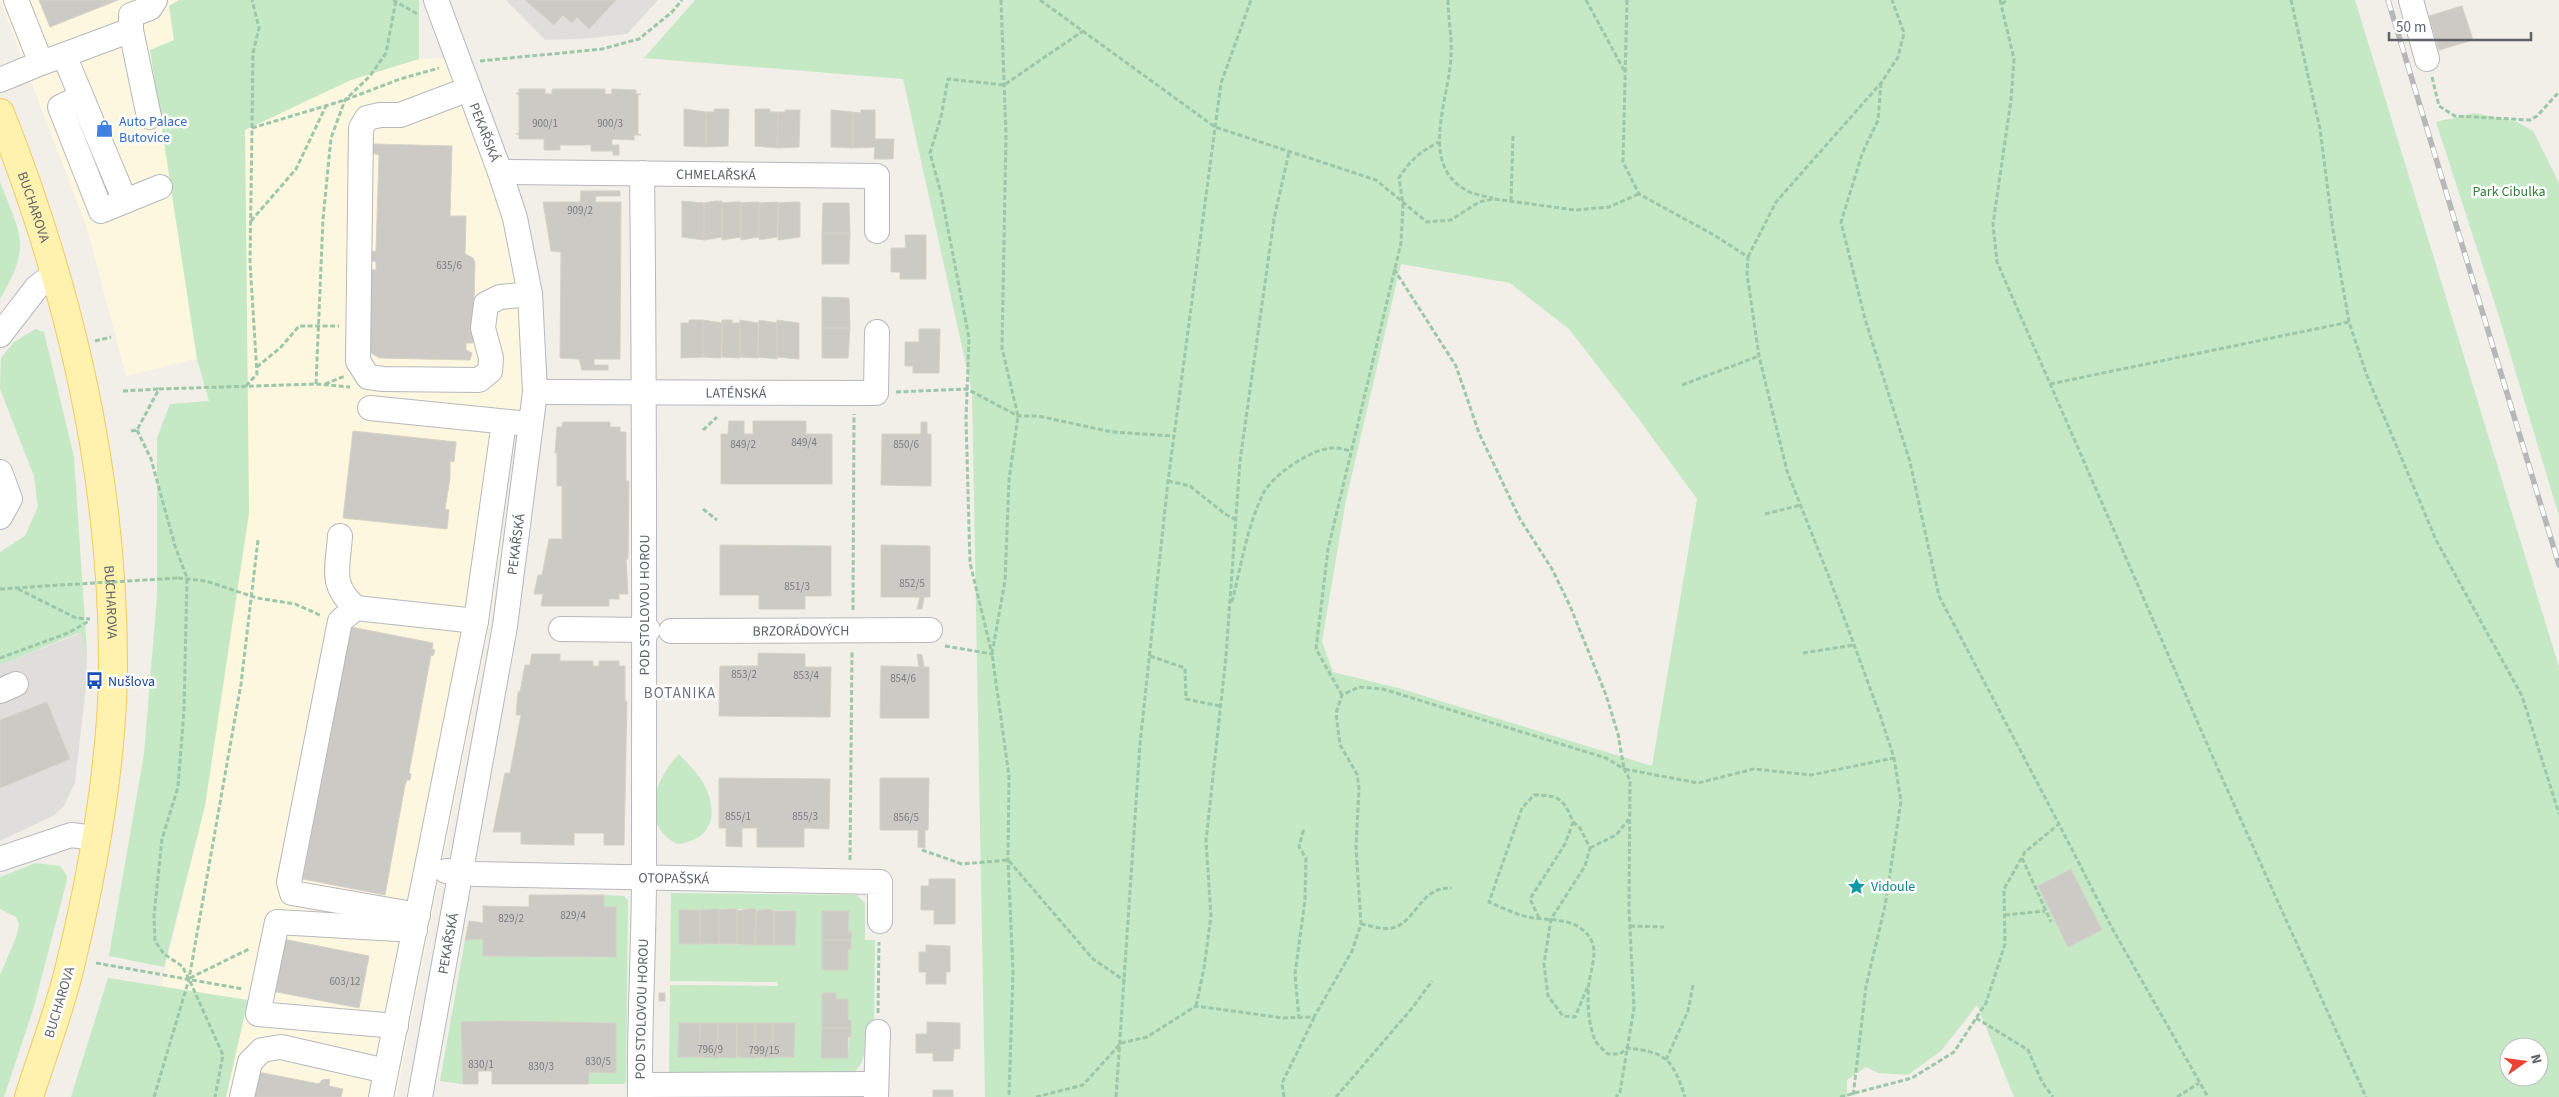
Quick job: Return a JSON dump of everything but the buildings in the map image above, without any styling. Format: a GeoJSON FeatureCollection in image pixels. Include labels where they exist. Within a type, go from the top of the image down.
{"type":"FeatureCollection","features":[{"type":"Feature","properties":{"kind":"main road","name":"BUCHAROVA"},"geometry":{"type":"LineString","coordinates":[[0,113],[23,172],[56,273],[86,392],[100,477],[110,563],[112,683],[108,743],[96,838],[71,963],[29,1097]]}},
{"type":"Feature","properties":{"kind":"street"},"geometry":{"type":"LineString","coordinates":[[16,0],[41,63]]}},
{"type":"Feature","properties":{"kind":"street"},"geometry":{"type":"LineString","coordinates":[[149,116],[131,30],[131,15],[150,8],[155,0]]}},
{"type":"Feature","properties":{"kind":"street","name":"PEKAŘSKÁ"},"geometry":{"type":"LineString","coordinates":[[420,1097],[505,626],[533,425],[535,392],[530,294],[515,218],[500,172],[436,0]]}},
{"type":"Feature","properties":{"kind":"street"},"geometry":{"type":"LineString","coordinates":[[2411,0],[2427,59]]}},
{"type":"Feature","properties":{"kind":"street"},"geometry":{"type":"LineString","coordinates":[[0,80],[131,30]]}},
{"type":"Feature","properties":{"kind":"street"},"geometry":{"type":"LineString","coordinates":[[64,55],[81,97],[60,107],[101,211],[160,187]]}},
{"type":"Feature","properties":{"kind":"street"},"geometry":{"type":"LineString","coordinates":[[469,89],[400,115],[380,115],[366,118],[362,128],[358,361],[368,377],[383,379],[478,380],[490,371],[491,358],[484,328],[486,304],[500,297],[530,294]]}},
{"type":"Feature","properties":{"kind":"street","name":"CHMELAŘSKÁ"},"geometry":{"type":"LineString","coordinates":[[500,172],[878,176],[877,231]]}},
{"type":"Feature","properties":{"kind":"street","name":"POD STOLOVOU HOROU"},"geometry":{"type":"LineString","coordinates":[[640,1091],[644,877],[645,630],[645,392],[642,173]]}},
{"type":"Feature","properties":{"kind":"street"},"geometry":{"type":"LineString","coordinates":[[0,335],[36,287],[56,273]]}},
{"type":"Feature","properties":{"kind":"street"},"geometry":{"type":"LineString","coordinates":[[876,393],[877,332]]}},
{"type":"Feature","properties":{"kind":"street","name":"LATÉNSKÁ"},"geometry":{"type":"LineString","coordinates":[[535,392],[876,393]]}},
{"type":"Feature","properties":{"kind":"street"},"geometry":{"type":"LineString","coordinates":[[370,408],[533,425]]}},
{"type":"Feature","properties":{"kind":"street","name":"PEKAŘSKÁ"},"geometry":{"type":"LineString","coordinates":[[381,1097],[476,621],[504,422]]}},
{"type":"Feature","properties":{"kind":"street"},"geometry":{"type":"LineString","coordinates":[[0,472],[10,499],[0,517]]}},
{"type":"Feature","properties":{"kind":"street"},"geometry":{"type":"LineString","coordinates":[[340,536],[337,581],[348,614],[289,882],[292,893],[417,922]]}},
{"type":"Feature","properties":{"kind":"street"},"geometry":{"type":"LineString","coordinates":[[348,614],[476,621]]}},
{"type":"Feature","properties":{"kind":"street"},"geometry":{"type":"LineString","coordinates":[[561,629],[645,630]]}},
{"type":"Feature","properties":{"kind":"street","name":"BRZORÁDOVÝCH"},"geometry":{"type":"LineString","coordinates":[[671,631],[938,638]]}},
{"type":"Feature","properties":{"kind":"street"},"geometry":{"type":"LineString","coordinates":[[0,858],[71,835],[96,838]]}},
{"type":"Feature","properties":{"kind":"street","name":"OTOPAŠSKÁ"},"geometry":{"type":"LineString","coordinates":[[427,868],[461,873],[880,882],[880,921]]}},
{"type":"Feature","properties":{"kind":"street"},"geometry":{"type":"LineString","coordinates":[[396,1026],[258,1014],[277,922],[417,922]]}},
{"type":"Feature","properties":{"kind":"street"},"geometry":{"type":"LineString","coordinates":[[640,1091],[876,1091],[878,1032]]}},
{"type":"Feature","properties":{"kind":"street"},"geometry":{"type":"LineString","coordinates":[[242,1097],[250,1062],[262,1050],[280,1047],[386,1071]]}},
{"type":"Feature","properties":{"kind":"path"},"geometry":{"type":"LineString","coordinates":[[246,386],[257,374],[250,262],[253,53],[259,28],[252,0]]}},
{"type":"Feature","properties":{"kind":"path"},"geometry":{"type":"LineString","coordinates":[[252,128],[326,106],[400,79],[458,63],[602,49],[639,39],[672,12],[682,0]]}},
{"type":"Feature","properties":{"kind":"path"},"geometry":{"type":"LineString","coordinates":[[992,654],[1005,582],[1009,480],[1018,416],[1002,348],[1006,134],[1001,0]]}},
{"type":"Feature","properties":{"kind":"path"},"geometry":{"type":"LineString","coordinates":[[1040,0],[1215,127],[1376,180],[1427,222],[1451,220],[1479,202],[1494,199]]}},
{"type":"Feature","properties":{"kind":"path"},"geometry":{"type":"LineString","coordinates":[[1116,1097],[1140,744],[1168,481],[1222,83],[1251,0]]}},
{"type":"Feature","properties":{"kind":"path"},"geometry":{"type":"LineString","coordinates":[[1448,0],[1451,54],[1439,142],[1441,157],[1447,173],[1464,190],[1494,199],[1575,210],[1608,207],[1638,194]]}},
{"type":"Feature","properties":{"kind":"path"},"geometry":{"type":"LineString","coordinates":[[1586,0],[1618,56],[1626,75]]}},
{"type":"Feature","properties":{"kind":"path"},"geometry":{"type":"LineString","coordinates":[[1628,0],[1623,162],[1638,194],[1714,234],[1748,257]]}},
{"type":"Feature","properties":{"kind":"path"},"geometry":{"type":"LineString","coordinates":[[1853,1096],[1866,986],[1885,906],[1901,801],[1894,758],[1854,645],[1787,471],[1759,356],[1747,274],[1748,257],[1776,202],[1880,83],[1898,57],[1904,33],[1892,0]]}},
{"type":"Feature","properties":{"kind":"path"},"geometry":{"type":"LineString","coordinates":[[2007,0],[2001,2],[2014,59],[2011,100],[1993,224],[1997,262],[2218,769],[2366,1097]]}},
{"type":"Feature","properties":{"kind":"path"},"geometry":{"type":"LineString","coordinates":[[2291,0],[2320,129],[2333,230],[2349,322],[2367,376],[2436,540],[2522,696],[2559,814]]}},
{"type":"Feature","properties":{"kind":"path"},"geometry":{"type":"LineString","coordinates":[[1009,1097],[1012,972],[1008,860],[1009,776],[992,654],[970,563],[967,389],[969,338],[941,193],[930,153],[941,117],[948,79],[1004,85],[1083,31]]}},
{"type":"Feature","properties":{"kind":"path"},"geometry":{"type":"LineString","coordinates":[[2427,59],[2439,106],[2455,116],[2530,120],[2537,116],[2559,92]]}},
{"type":"Feature","properties":{"kind":"path"},"geometry":{"type":"LineString","coordinates":[[1880,83],[1878,120],[1862,154],[1841,222],[1865,319],[1910,462],[1939,596],[2112,928],[2208,1097]]}},
{"type":"Feature","properties":{"kind":"path"},"geometry":{"type":"LineString","coordinates":[[251,221],[296,169],[326,106]]}},
{"type":"Feature","properties":{"kind":"path"},"geometry":{"type":"LineString","coordinates":[[1511,201],[1513,136]]}},
{"type":"Feature","properties":{"kind":"path"},"geometry":{"type":"LineString","coordinates":[[1342,695],[1316,649],[1328,548],[1400,243],[1403,204],[1399,178],[1408,164],[1420,152],[1439,142]]}},
{"type":"Feature","properties":{"kind":"path"},"geometry":{"type":"LineString","coordinates":[[1196,1006],[1204,968],[1210,916],[1206,841],[1229,612],[1240,461],[1254,349],[1274,219],[1289,152]]}},
{"type":"Feature","properties":{"kind":"path"},"geometry":{"type":"LineString","coordinates":[[1394,269],[1456,366],[1479,433],[1520,519],[1552,569],[1570,606],[1606,695],[1618,734],[1624,769],[1630,780],[1630,926],[1634,1008],[1620,1092],[1616,1097]]}},
{"type":"Feature","properties":{"kind":"path"},"geometry":{"type":"LineString","coordinates":[[2050,384],[2349,322]]}},
{"type":"Feature","properties":{"kind":"path"},"geometry":{"type":"LineString","coordinates":[[256,368],[281,347],[299,326],[358,326]]}},
{"type":"Feature","properties":{"kind":"path"},"geometry":{"type":"LineString","coordinates":[[90,342],[111,337]]}},
{"type":"Feature","properties":{"kind":"path"},"geometry":{"type":"LineString","coordinates":[[1682,385],[1759,356]]}},
{"type":"Feature","properties":{"kind":"path"},"geometry":{"type":"LineString","coordinates":[[123,391],[324,384],[356,387],[370,408]]}},
{"type":"Feature","properties":{"kind":"path"},"geometry":{"type":"LineString","coordinates":[[137,430],[160,389]]}},
{"type":"Feature","properties":{"kind":"path"},"geometry":{"type":"LineString","coordinates":[[876,393],[967,389],[1018,416],[1038,416],[1112,432],[1174,436]]}},
{"type":"Feature","properties":{"kind":"path"},"geometry":{"type":"LineString","coordinates":[[703,430],[718,417]]}},
{"type":"Feature","properties":{"kind":"path"},"geometry":{"type":"LineString","coordinates":[[131,431],[137,430]]}},
{"type":"Feature","properties":{"kind":"path"},"geometry":{"type":"LineString","coordinates":[[137,430],[151,459],[175,546],[187,578],[184,710],[178,787],[162,838],[154,916],[155,941],[164,954],[182,966],[190,979],[222,1055],[215,1097]]}},
{"type":"Feature","properties":{"kind":"path"},"geometry":{"type":"LineString","coordinates":[[1229,612],[1253,519],[1264,492],[1284,471],[1305,458],[1332,448],[1351,451]]}},
{"type":"Feature","properties":{"kind":"path"},"geometry":{"type":"LineString","coordinates":[[1168,481],[1190,486],[1225,514],[1236,520]]}},
{"type":"Feature","properties":{"kind":"path"},"geometry":{"type":"LineString","coordinates":[[1765,514],[1801,505]]}},
{"type":"Feature","properties":{"kind":"path"},"geometry":{"type":"LineString","coordinates":[[703,509],[717,520]]}},
{"type":"Feature","properties":{"kind":"path"},"geometry":{"type":"LineString","coordinates":[[154,1097],[190,979],[224,793],[252,596],[258,540]]}},
{"type":"Feature","properties":{"kind":"path"},"geometry":{"type":"LineString","coordinates":[[0,589],[187,578],[206,581],[252,596],[348,614]]}},
{"type":"Feature","properties":{"kind":"path"},"geometry":{"type":"LineString","coordinates":[[0,658],[68,633],[92,619],[76,618],[18,589]]}},
{"type":"Feature","properties":{"kind":"path"},"geometry":{"type":"LineString","coordinates":[[938,638],[992,654]]}},
{"type":"Feature","properties":{"kind":"path"},"geometry":{"type":"LineString","coordinates":[[1803,653],[1854,645]]}},
{"type":"Feature","properties":{"kind":"path"},"geometry":{"type":"LineString","coordinates":[[1150,656],[1185,668],[1186,700],[1220,706]]}},
{"type":"Feature","properties":{"kind":"path"},"geometry":{"type":"LineString","coordinates":[[1284,1097],[1282,1082],[1314,1017],[1352,951],[1361,924],[1356,847],[1359,788],[1357,774],[1340,745],[1336,713],[1342,695],[1359,686],[1383,689],[1606,758],[1624,769],[1698,782],[1754,769],[1811,775],[1894,758]]}},
{"type":"Feature","properties":{"kind":"path"},"geometry":{"type":"LineString","coordinates":[[1590,848],[1580,828],[1573,822],[1566,805],[1553,795],[1534,795],[1522,808],[1489,902],[1515,913],[1539,918],[1551,919],[1561,920],[1583,929],[1594,944],[1594,963],[1589,984],[1575,1017],[1563,1016],[1548,996],[1544,964],[1551,919],[1585,866],[1590,848]]}},
{"type":"Feature","properties":{"kind":"path"},"geometry":{"type":"LineString","coordinates":[[1590,848],[1616,835],[1629,818]]}},
{"type":"Feature","properties":{"kind":"path"},"geometry":{"type":"LineString","coordinates":[[1539,918],[1530,899],[1565,844],[1573,822]]}},
{"type":"Feature","properties":{"kind":"path"},"geometry":{"type":"LineString","coordinates":[[1840,1097],[1853,1096],[1912,1078],[1954,1052],[1986,1004],[2005,944],[2004,889],[2022,858],[2059,824]]}},
{"type":"Feature","properties":{"kind":"path"},"geometry":{"type":"LineString","coordinates":[[1300,1020],[1295,974],[1305,900],[1306,858],[1299,848],[1304,828]]}},
{"type":"Feature","properties":{"kind":"path"},"geometry":{"type":"LineString","coordinates":[[922,850],[962,864],[1008,860]]}},
{"type":"Feature","properties":{"kind":"path"},"geometry":{"type":"LineString","coordinates":[[2022,858],[2051,922]]}},
{"type":"Feature","properties":{"kind":"path"},"geometry":{"type":"LineString","coordinates":[[1008,860],[1093,959],[1125,981]]}},
{"type":"Feature","properties":{"kind":"path"},"geometry":{"type":"LineString","coordinates":[[1361,924],[1384,929],[1396,927],[1427,896],[1440,887],[1452,888]]}},
{"type":"Feature","properties":{"kind":"path"},"geometry":{"type":"LineString","coordinates":[[2005,915],[2045,911]]}},
{"type":"Feature","properties":{"kind":"path"},"geometry":{"type":"LineString","coordinates":[[878,1032],[880,921]]}},
{"type":"Feature","properties":{"kind":"path"},"geometry":{"type":"LineString","coordinates":[[1630,926],[1664,927]]}},
{"type":"Feature","properties":{"kind":"path"},"geometry":{"type":"LineString","coordinates":[[190,979],[274,936]]}},
{"type":"Feature","properties":{"kind":"path"},"geometry":{"type":"LineString","coordinates":[[96,963],[263,992]]}},
{"type":"Feature","properties":{"kind":"path"},"geometry":{"type":"LineString","coordinates":[[1336,1097],[1413,1007],[1432,981]]}},
{"type":"Feature","properties":{"kind":"path"},"geometry":{"type":"LineString","coordinates":[[1589,984],[1590,1023],[1596,1042],[1608,1054],[1620,1054],[1627,1048],[1654,1051],[1676,1068],[1685,1097]]}},
{"type":"Feature","properties":{"kind":"path"},"geometry":{"type":"LineString","coordinates":[[1666,1060],[1688,1011],[1693,986]]}},
{"type":"Feature","properties":{"kind":"path"},"geometry":{"type":"LineString","coordinates":[[1036,1097],[1083,1085],[1121,1044],[1147,1037],[1196,1006],[1300,1020],[1314,1017]]}},
{"type":"Feature","properties":{"kind":"path"},"geometry":{"type":"LineString","coordinates":[[1976,1018],[2028,1050],[2042,1082],[2053,1097]]}},
{"type":"Feature","properties":{"kind":"path"},"geometry":{"type":"LineString","coordinates":[[2177,1097],[2199,1083]]}},
{"type":"Feature","properties":{"kind":"shaded area","name":"Auto Palace Butovice"},"geometry":{"type":"Polygon","coordinates":[[[0,0],[179,0],[169,6],[174,40],[150,50],[197,359],[126,376],[87,228],[0,0]]]}},
{"type":"Feature","properties":{"kind":"shaded area"},"geometry":{"type":"Polygon","coordinates":[[[506,0],[658,0],[627,34],[582,39],[545,40],[506,0]]]}},
{"type":"Feature","properties":{"kind":"shaded area"},"geometry":{"type":"Polygon","coordinates":[[[444,58],[464,98],[502,209],[515,270],[520,310],[524,354],[523,402],[517,414],[491,616],[396,1097],[226,1097],[247,1000],[161,986],[205,806],[249,513],[245,130],[351,80],[419,59],[444,58]]]}},
{"type":"Feature","properties":{"kind":"shaded area"},"geometry":{"type":"Polygon","coordinates":[[[81,633],[87,653],[86,686],[75,783],[64,806],[53,816],[0,841],[0,665],[81,633]]]}},
{"type":"Feature","properties":{"kind":"green space"},"geometry":{"type":"Polygon","coordinates":[[[179,0],[419,0],[419,59],[351,80],[245,130],[249,513],[205,806],[164,967],[109,956],[144,754],[157,596],[157,438],[170,404],[209,401],[197,359],[150,50],[174,40],[169,6],[179,0]]]}},
{"type":"Feature","properties":{"kind":"green space"},"geometry":{"type":"Polygon","coordinates":[[[695,0],[2355,0],[2559,667],[2559,1097],[2014,1097],[1977,1005],[1942,1050],[1908,1075],[1878,1073],[1866,1067],[1847,1080],[1847,1097],[985,1097],[972,392],[903,79],[644,58],[695,0]],[[1401,264],[1346,500],[1322,641],[1333,672],[1398,688],[1652,766],[1697,499],[1638,418],[1569,329],[1510,283],[1401,264]],[[2071,869],[2038,886],[2069,946],[2102,930],[2071,869]]]}},
{"type":"Feature","properties":{"kind":"green space","name":"Park Cibulka"},"geometry":{"type":"Polygon","coordinates":[[[2475,113],[2517,122],[2533,131],[2559,183],[2559,516],[2497,310],[2436,122],[2475,113]]]}},
{"type":"Feature","properties":{"kind":"green space"},"geometry":{"type":"Polygon","coordinates":[[[0,182],[18,229],[20,252],[10,281],[0,299],[0,182]]]}},
{"type":"Feature","properties":{"kind":"green space"},"geometry":{"type":"Polygon","coordinates":[[[35,329],[44,332],[74,457],[87,653],[81,633],[0,665],[0,552],[25,536],[38,507],[34,476],[0,389],[1,358],[13,343],[35,329]]]}},
{"type":"Feature","properties":{"kind":"green space"},"geometry":{"type":"Polygon","coordinates":[[[679,754],[696,772],[704,784],[709,795],[712,815],[710,824],[699,837],[689,842],[677,844],[665,835],[657,825],[654,813],[654,800],[663,776],[679,754]]]}},
{"type":"Feature","properties":{"kind":"green space"},"geometry":{"type":"Polygon","coordinates":[[[36,863],[60,866],[67,876],[66,884],[33,1010],[4,1097],[0,1097],[0,975],[17,935],[19,924],[16,917],[0,909],[0,877],[36,863]]]}},
{"type":"Feature","properties":{"kind":"green space"},"geometry":{"type":"Polygon","coordinates":[[[671,893],[857,895],[865,903],[865,940],[875,940],[874,1029],[865,1029],[863,1060],[851,1074],[669,1074],[670,985],[778,986],[777,982],[670,981],[671,893]],[[679,910],[679,944],[795,945],[795,911],[679,910]],[[822,911],[822,970],[848,970],[848,949],[851,949],[852,932],[848,932],[849,911],[822,911]],[[836,993],[822,994],[822,1058],[848,1058],[851,1020],[848,1020],[848,999],[836,999],[836,993]],[[679,1023],[678,1057],[794,1057],[795,1024],[679,1023]]]}},
{"type":"Feature","properties":{"kind":"green space"},"geometry":{"type":"Polygon","coordinates":[[[604,895],[624,896],[628,900],[626,1081],[624,1084],[588,1084],[589,1072],[616,1073],[606,1022],[461,1023],[463,1084],[440,1081],[465,940],[483,939],[483,956],[616,957],[616,907],[604,907],[604,895]]]}},
{"type":"Feature","properties":{"kind":"green space"},"geometry":{"type":"Polygon","coordinates":[[[108,978],[248,1000],[226,1097],[71,1097],[108,978]]]}},
{"type":"Feature","properties":{"kind":"railway"},"geometry":{"type":"LineString","coordinates":[[2388,0],[2559,565]]}},
{"type":"Feature","properties":{"kind":"place","name":"Auto Palace Butovice"},"geometry":{"type":"Point","coordinates":[105,129]}},
{"type":"Feature","properties":{"kind":"place","name":"Nušlova"},"geometry":{"type":"Point","coordinates":[94,681]}},
{"type":"Feature","properties":{"kind":"place","name":"Vidoule"},"geometry":{"type":"Point","coordinates":[1857,886]}},
{"type":"Feature","properties":{"kind":"district","name":"BOTANIKA"},"geometry":{"type":"Point","coordinates":[680,693]}}]}
